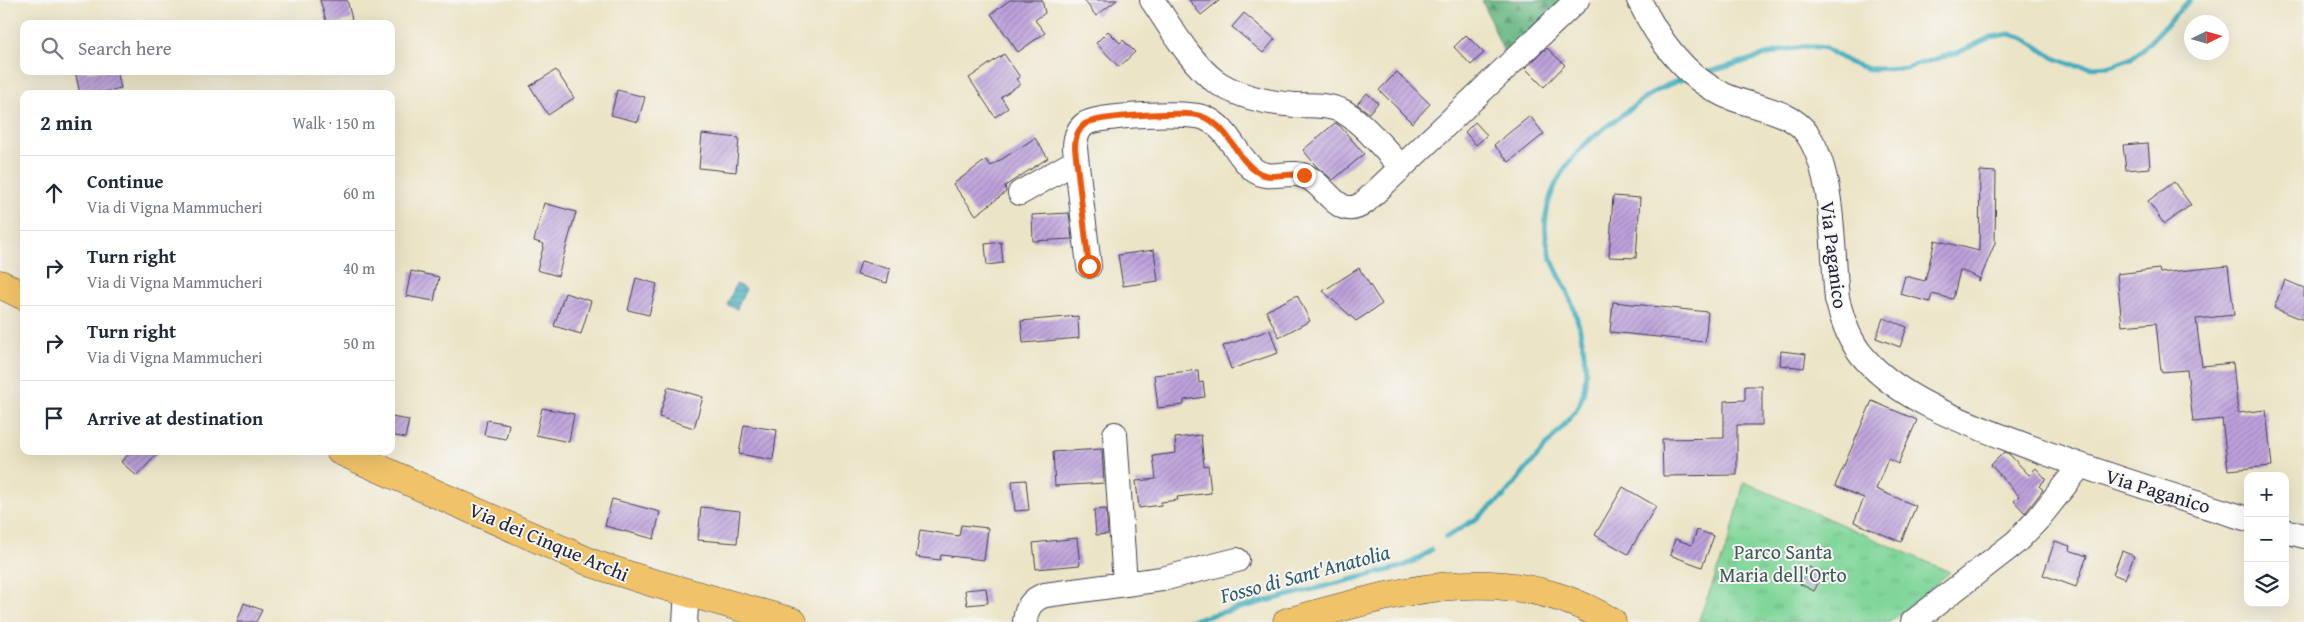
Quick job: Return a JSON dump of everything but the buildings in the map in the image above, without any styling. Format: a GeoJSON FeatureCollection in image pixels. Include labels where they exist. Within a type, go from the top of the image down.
{"type":"FeatureCollection","features":[{"type":"Feature","properties":{"kind":"main road"},"geometry":{"type":"LineString","coordinates":[[0,284],[20,294]]}},
{"type":"Feature","properties":{"kind":"main road","name":"Via dei Cinque Archi"},"geometry":{"type":"LineString","coordinates":[[349,455],[594,564],[793,622]]}},
{"type":"Feature","properties":{"kind":"main road"},"geometry":{"type":"LineString","coordinates":[[1287,622],[1386,596],[1451,586],[1481,584],[1514,586],[1549,593],[1581,605],[1612,622]]}},
{"type":"Feature","properties":{"kind":"street"},"geometry":{"type":"LineString","coordinates":[[1152,0],[1198,65],[1217,82],[1237,92],[1267,101],[1294,105],[1321,105],[1343,111],[1356,121],[1401,166]]}},
{"type":"Feature","properties":{"kind":"street"},"geometry":{"type":"LineString","coordinates":[[1089,266],[1075,143],[1078,132],[1090,122],[1177,114],[1197,115],[1216,124],[1230,139],[1245,161],[1258,173],[1272,176],[1290,173],[1304,175],[1316,182],[1336,203],[1350,209],[1362,205],[1577,0]]}},
{"type":"Feature","properties":{"kind":"street","name":"Via Paganico"},"geometry":{"type":"LineString","coordinates":[[1639,0],[1654,28],[1673,55],[1688,70],[1722,94],[1786,117],[1802,128],[1812,142],[1826,189],[1840,309],[1850,338],[1866,360],[1899,387],[1950,415],[2080,466],[2244,518]]}},
{"type":"Feature","properties":{"kind":"street"},"geometry":{"type":"LineString","coordinates":[[1020,193],[1076,161]]}},
{"type":"Feature","properties":{"kind":"street"},"geometry":{"type":"LineString","coordinates":[[1115,434],[1125,584]]}},
{"type":"Feature","properties":{"kind":"street"},"geometry":{"type":"LineString","coordinates":[[1913,622],[2016,542],[2080,466]]}},
{"type":"Feature","properties":{"kind":"street"},"geometry":{"type":"LineString","coordinates":[[2289,532],[2304,536]]}},
{"type":"Feature","properties":{"kind":"street"},"geometry":{"type":"LineString","coordinates":[[1025,622],[1029,606],[1042,596],[1168,577],[1237,560]]}},
{"type":"Feature","properties":{"kind":"street"},"geometry":{"type":"LineString","coordinates":[[685,622],[687,592]]}},
{"type":"Feature","properties":{"kind":"green space"},"geometry":{"type":"Polygon","coordinates":[[[1482,0],[1563,0],[1505,55],[1482,0]]]}},
{"type":"Feature","properties":{"kind":"green space","name":"Parco Santa Maria dell'Orto"},"geometry":{"type":"Polygon","coordinates":[[[1744,482],[1950,572],[1890,622],[1698,622],[1731,535],[1744,482]]]}},
{"type":"Feature","properties":{"kind":"water"},"geometry":{"type":"Polygon","coordinates":[[[736,284],[746,289],[737,309],[727,305],[736,284]]]}},
{"type":"Feature","properties":{"kind":"waterway","name":"Fosso di Sant'Anatolia"},"geometry":{"type":"LineString","coordinates":[[1705,73],[1783,50],[1809,46],[1825,48],[1850,63],[1869,69],[1906,68],[1959,52],[1991,37],[2010,34],[2024,38],[2054,58],[2070,64],[2090,67],[2111,66],[2130,59],[2142,50],[2190,0]]}},
{"type":"Feature","properties":{"kind":"waterway","name":"Fosso di Sant'Anatolia"},"geometry":{"type":"LineString","coordinates":[[1446,537],[1476,519],[1503,497],[1575,412],[1583,394],[1586,368],[1577,317],[1571,300],[1554,266],[1546,237],[1549,200],[1556,183],[1577,153],[1591,139],[1654,92],[1687,78]]}},
{"type":"Feature","properties":{"kind":"waterway","name":"Fosso di Sant'Anatolia"},"geometry":{"type":"LineString","coordinates":[[1184,622],[1401,567],[1431,550]]}},
{"type":"Feature","properties":{"kind":"route"},"geometry":{"type":"LineString","coordinates":[[1089,266],[1075,148],[1078,132],[1085,124],[1100,119],[1177,114],[1197,115],[1211,120],[1219,126],[1245,161],[1258,173],[1272,176],[1290,173],[1304,175]]}}]}
